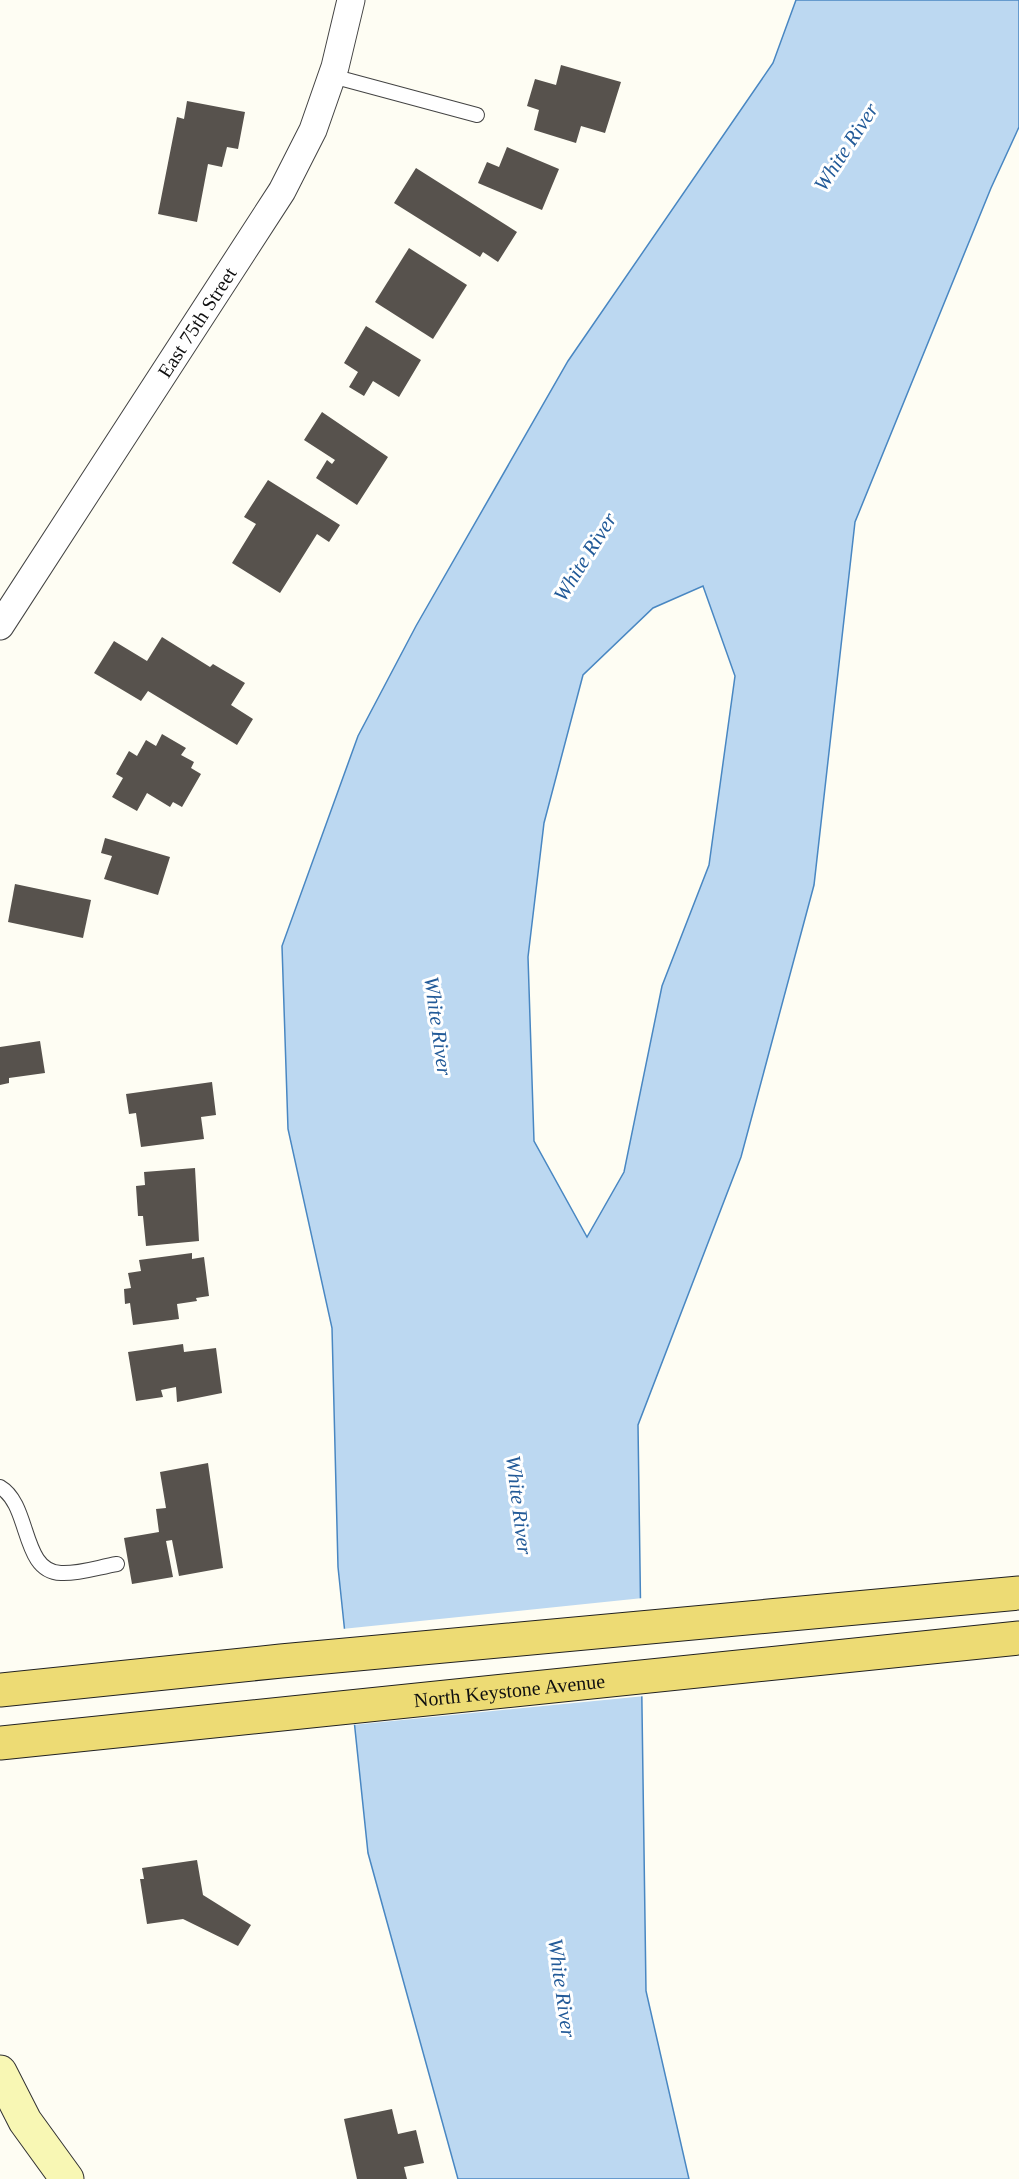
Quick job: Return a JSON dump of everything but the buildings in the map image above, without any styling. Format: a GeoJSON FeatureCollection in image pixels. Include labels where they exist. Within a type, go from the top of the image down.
{"type":"FeatureCollection","features":[{"type":"Feature","properties":{"kind":"main road"},"geometry":{"type":"LineString","coordinates":[[0,1690],[281,1661],[1019,1593]]}},
{"type":"Feature","properties":{"kind":"main road","name":"North Keystone Avenue"},"geometry":{"type":"LineString","coordinates":[[0,1743],[1019,1638]]}},
{"type":"Feature","properties":{"kind":"street","name":"East 75th Street"},"geometry":{"type":"LineString","coordinates":[[0,627],[6,613],[268,216],[313,130],[332,76],[351,0]]}},
{"type":"Feature","properties":{"kind":"street"},"geometry":{"type":"LineString","coordinates":[[0,2072],[25,2121],[67,2179]]}},
{"type":"Feature","properties":{"kind":"lane"},"geometry":{"type":"LineString","coordinates":[[332,76],[477,115]]}},
{"type":"Feature","properties":{"kind":"lane"},"geometry":{"type":"LineString","coordinates":[[0,1487],[15,1502],[36,1557],[48,1571],[62,1574],[117,1564]]}},
{"type":"Feature","properties":{"kind":"water","name":"White River"},"geometry":{"type":"Polygon","coordinates":[[[796,0],[1019,0],[1019,127],[991,188],[855,522],[814,885],[741,1157],[638,1425],[646,1991],[689,2179],[458,2179],[368,1853],[338,1567],[332,1328],[288,1129],[282,946],[358,736],[416,626],[568,361],[773,63],[796,0]],[[703,586],[653,608],[583,675],[544,823],[528,957],[534,1141],[587,1237],[624,1172],[662,986],[709,865],[735,676],[703,586]]]}},
{"type":"Feature","properties":{"kind":"pier"},"geometry":{"type":"Polygon","coordinates":[[[643,1598],[645,1696],[352,1725],[342,1629],[643,1598]]]}}]}
